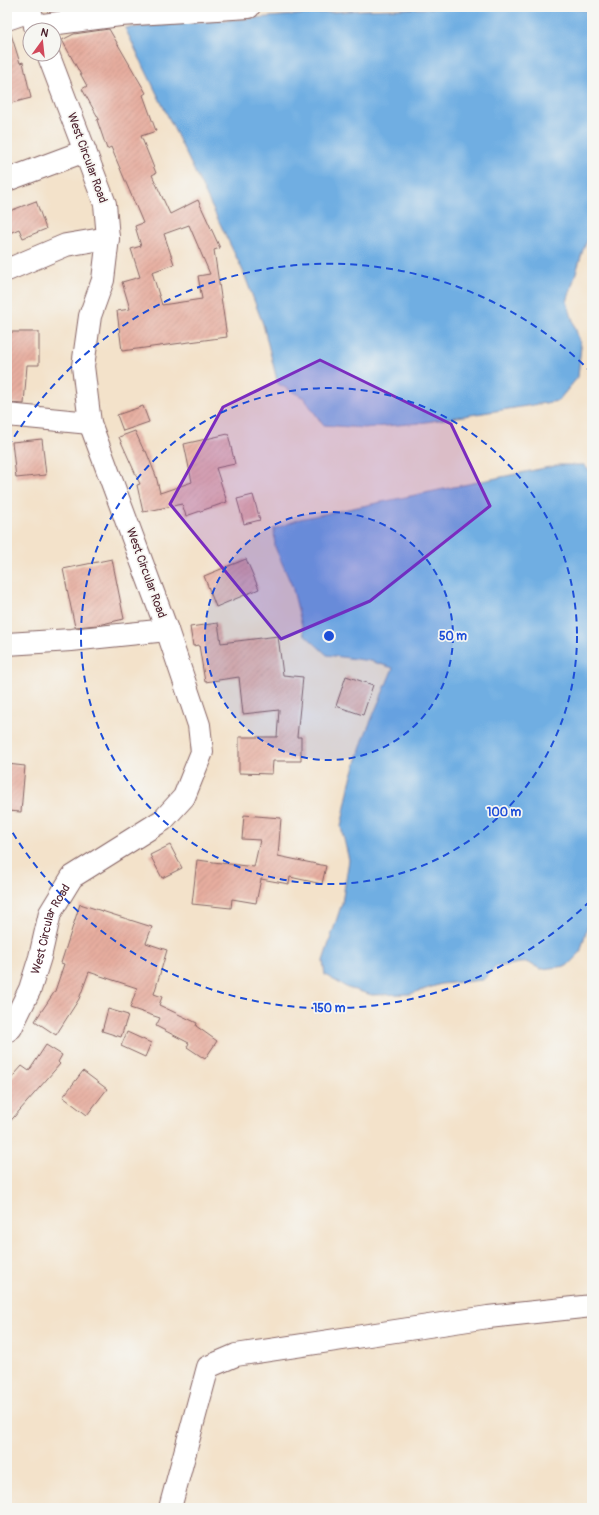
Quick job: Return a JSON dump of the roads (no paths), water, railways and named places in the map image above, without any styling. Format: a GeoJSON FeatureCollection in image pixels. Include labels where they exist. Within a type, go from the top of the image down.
{"type":"FeatureCollection","features":[{"type":"Feature","properties":{"kind":"street"},"geometry":{"type":"LineString","coordinates":[[7,19],[120,15],[249,7]]}},
{"type":"Feature","properties":{"kind":"street","name":"West Circular Road"},"geometry":{"type":"LineString","coordinates":[[7,1031],[11,1028],[30,989],[40,957],[50,913],[72,877],[164,820],[184,797],[202,752],[198,724],[167,630],[90,423],[83,366],[90,316],[104,280],[108,238],[105,204],[51,62]]}},
{"type":"Feature","properties":{"kind":"street"},"geometry":{"type":"LineString","coordinates":[[7,180],[85,151]]}},
{"type":"Feature","properties":{"kind":"street"},"geometry":{"type":"LineString","coordinates":[[7,270],[66,245],[108,238]]}},
{"type":"Feature","properties":{"kind":"street"},"geometry":{"type":"LineString","coordinates":[[7,415],[90,423]]}},
{"type":"Feature","properties":{"kind":"street"},"geometry":{"type":"LineString","coordinates":[[7,644],[72,640],[167,630]]}},
{"type":"Feature","properties":{"kind":"street"},"geometry":{"type":"LineString","coordinates":[[7,1001],[30,989]]}},
{"type":"Feature","properties":{"kind":"street"},"geometry":{"type":"LineString","coordinates":[[170,1508],[208,1367],[236,1355],[488,1317],[592,1306]]}},
{"type":"Feature","properties":{"kind":"water"},"geometry":{"type":"Polygon","coordinates":[[[471,7],[563,7],[592,11],[592,230],[583,250],[567,302],[581,346],[578,377],[558,401],[420,423],[364,428],[323,425],[304,398],[278,384],[263,324],[243,271],[125,28],[360,10],[471,7]]]}},
{"type":"Feature","properties":{"kind":"water"},"geometry":{"type":"Polygon","coordinates":[[[559,465],[584,465],[592,474],[592,917],[587,928],[580,953],[567,966],[541,969],[526,962],[496,967],[483,980],[441,984],[410,994],[372,995],[348,988],[325,975],[323,961],[342,903],[349,860],[341,827],[350,782],[364,737],[393,668],[370,661],[327,655],[304,634],[292,586],[275,547],[274,529],[300,519],[559,465]]]}}]}
